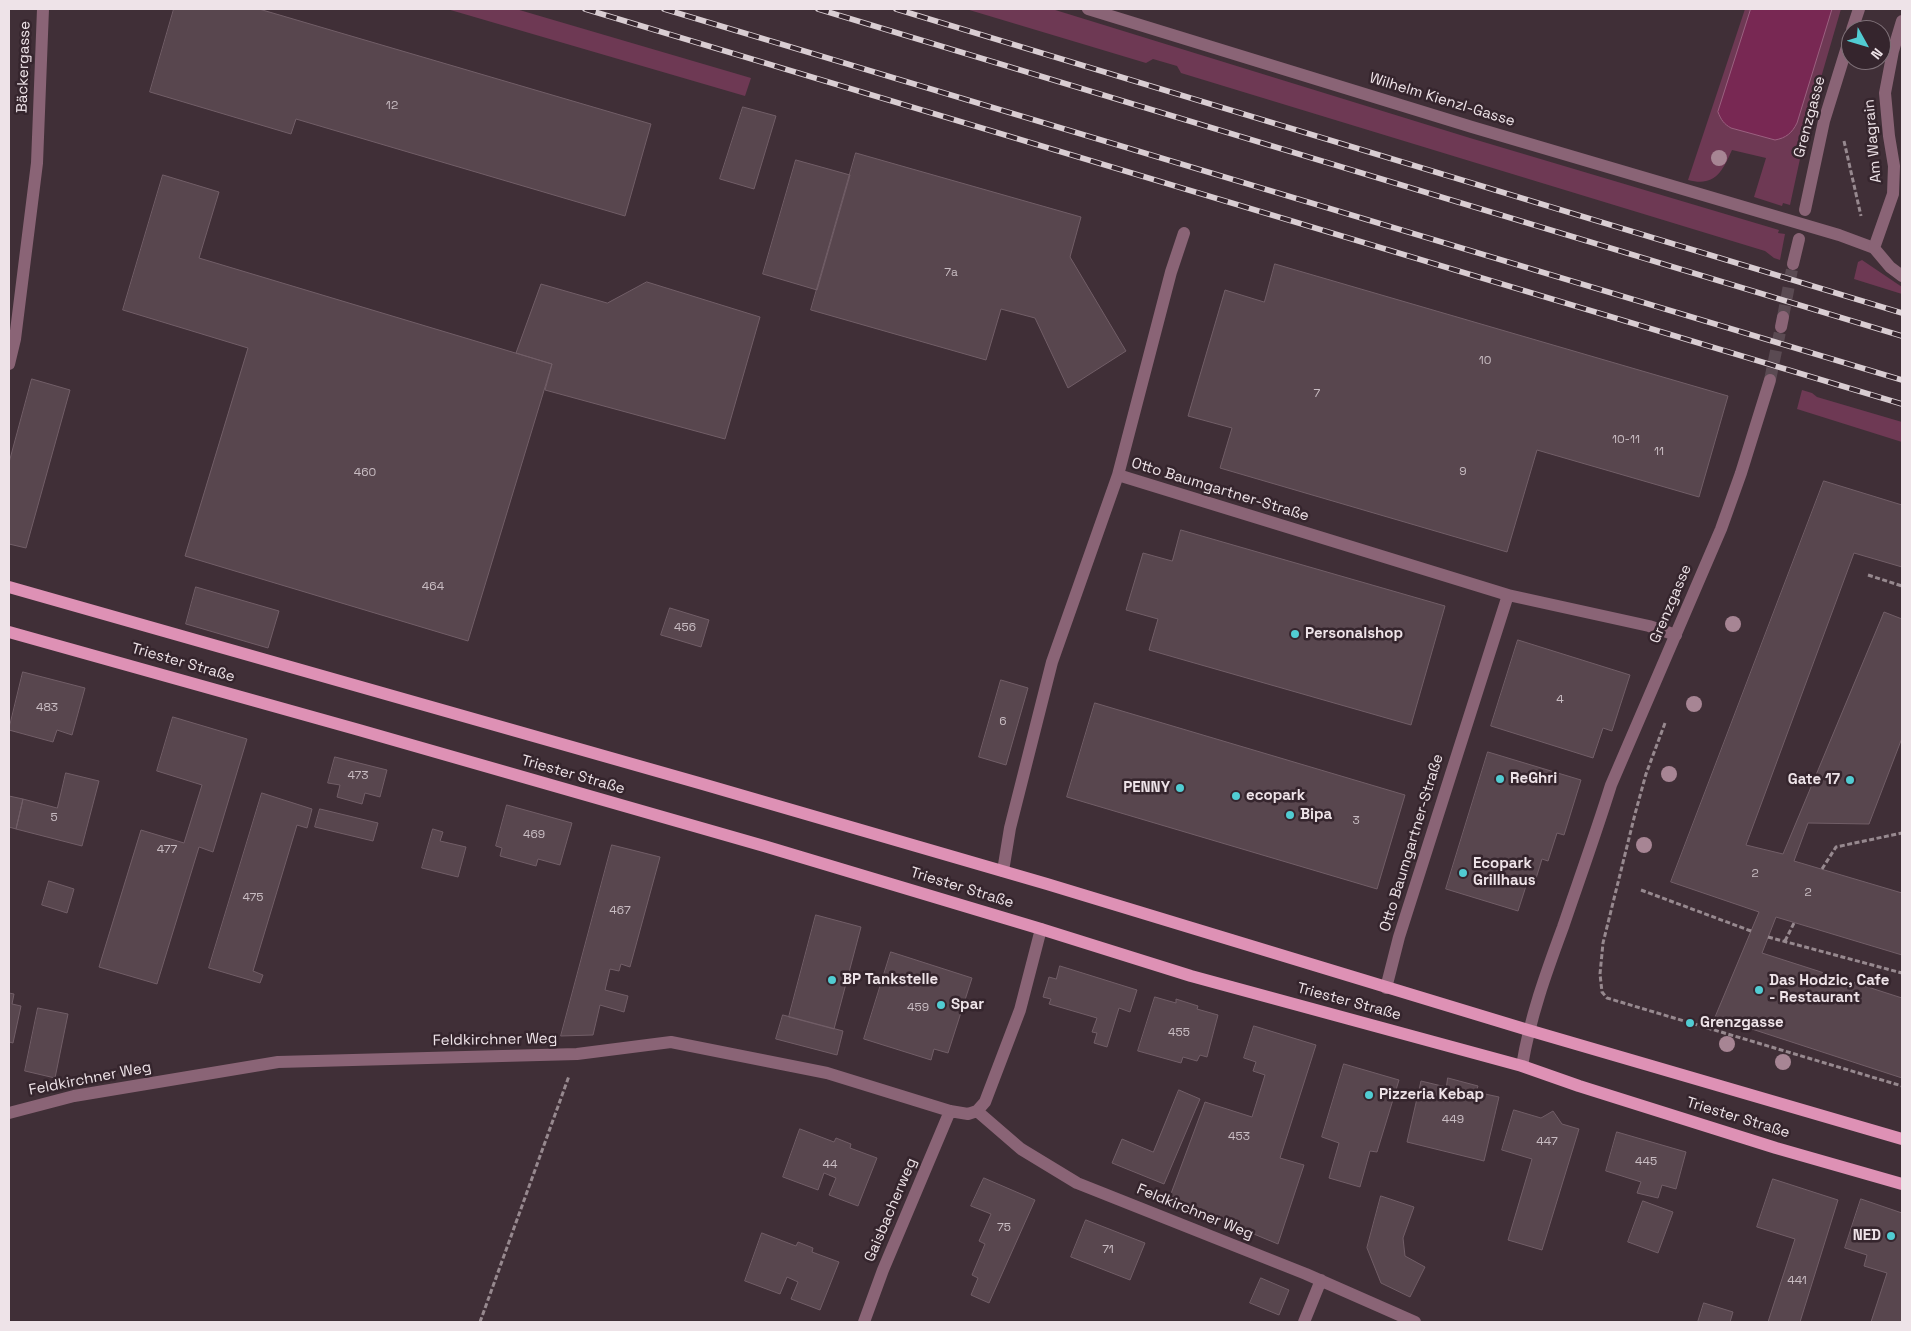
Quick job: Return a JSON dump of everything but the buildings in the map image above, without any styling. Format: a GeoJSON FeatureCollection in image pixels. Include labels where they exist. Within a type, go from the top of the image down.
{"type":"FeatureCollection","features":[{"type":"Feature","properties":{"kind":"main road","name":"Triester Straße"},"geometry":{"type":"LineString","coordinates":[[9,587],[699,783],[1003,872],[1386,988],[1902,1139]]}},
{"type":"Feature","properties":{"kind":"main road","name":"Triester Straße"},"geometry":{"type":"LineString","coordinates":[[9,632],[764,846],[1041,928],[1191,976],[1522,1066],[1579,1086],[1776,1148],[1902,1184]]}},
{"type":"Feature","properties":{"kind":"street","name":"Bäckergasse"},"geometry":{"type":"LineString","coordinates":[[9,364],[15,339],[36,164],[43,9]]}},
{"type":"Feature","properties":{"kind":"street","name":"Wilhelm Kienzl-Gasse"},"geometry":{"type":"LineString","coordinates":[[1088,9],[1472,127],[1832,233],[1874,248]]}},
{"type":"Feature","properties":{"kind":"street","name":"Am Wagrain"},"geometry":{"type":"LineString","coordinates":[[1874,248],[1892,194],[1894,179],[1885,93],[1893,50],[1902,21]]}},
{"type":"Feature","properties":{"kind":"street","name":"Grenzgasse"},"geometry":{"type":"LineString","coordinates":[[1805,210],[1824,121],[1841,66]]}},
{"type":"Feature","properties":{"kind":"street"},"geometry":{"type":"LineString","coordinates":[[1118,476],[1171,272],[1184,233]]}},
{"type":"Feature","properties":{"kind":"street"},"geometry":{"type":"LineString","coordinates":[[1794,264],[1799,238]]}},
{"type":"Feature","properties":{"kind":"street"},"geometry":{"type":"LineString","coordinates":[[1874,248],[1890,267],[1902,276]]}},
{"type":"Feature","properties":{"kind":"street","name":"Grenzgasse"},"geometry":{"type":"LineString","coordinates":[[1522,1066],[1528,1030],[1542,983],[1598,828],[1611,785],[1721,529],[1742,473],[1770,380]]}},
{"type":"Feature","properties":{"kind":"street","name":"Otto Baumgartner-Straße"},"geometry":{"type":"LineString","coordinates":[[1003,872],[1010,828],[1052,662],[1118,476],[1508,594],[1650,626],[1676,635]]}},
{"type":"Feature","properties":{"kind":"street","name":"Otto Baumgartner-Straße"},"geometry":{"type":"LineString","coordinates":[[1386,988],[1399,937],[1508,594]]}},
{"type":"Feature","properties":{"kind":"street"},"geometry":{"type":"LineString","coordinates":[[977,1111],[985,1102],[1020,1010],[1041,928]]}},
{"type":"Feature","properties":{"kind":"street","name":"Feldkirchner Weg"},"geometry":{"type":"LineString","coordinates":[[9,1113],[74,1096],[278,1062],[577,1054],[670,1042],[827,1073],[950,1111],[968,1114],[977,1111],[1021,1149],[1077,1183],[1321,1280],[1415,1322]]}},
{"type":"Feature","properties":{"kind":"street","name":"Gaisbacherweg"},"geometry":{"type":"LineString","coordinates":[[864,1322],[883,1270],[950,1111]]}},
{"type":"Feature","properties":{"kind":"street"},"geometry":{"type":"LineString","coordinates":[[1304,1322],[1321,1280]]}},
{"type":"Feature","properties":{"kind":"path"},"geometry":{"type":"LineString","coordinates":[[1842,136],[1860,213]]}},
{"type":"Feature","properties":{"kind":"path"},"geometry":{"type":"LineString","coordinates":[[1868,575],[1902,586]]}},
{"type":"Feature","properties":{"kind":"path"},"geometry":{"type":"LineString","coordinates":[[1668,716],[1646,774],[1603,943],[1600,974],[1602,992],[1607,998],[1902,1086]]}},
{"type":"Feature","properties":{"kind":"path"},"geometry":{"type":"LineString","coordinates":[[1822,869],[1836,847],[1902,834]]}},
{"type":"Feature","properties":{"kind":"path"},"geometry":{"type":"LineString","coordinates":[[1641,890],[1751,931]]}},
{"type":"Feature","properties":{"kind":"path"},"geometry":{"type":"LineString","coordinates":[[1785,941],[1794,923]]}},
{"type":"Feature","properties":{"kind":"path"},"geometry":{"type":"LineString","coordinates":[[1768,936],[1902,973]]}},
{"type":"Feature","properties":{"kind":"path"},"geometry":{"type":"LineString","coordinates":[[480,1322],[577,1054]]}},
{"type":"Feature","properties":{"kind":"shaded area"},"geometry":{"type":"Polygon","coordinates":[[[447,9],[516,9],[751,78],[745,96],[447,9]]]}},
{"type":"Feature","properties":{"kind":"shaded area"},"geometry":{"type":"Polygon","coordinates":[[[966,9],[1052,9],[1470,138],[1779,230],[1778,233],[1785,234],[1780,260],[1765,251],[1181,73],[1177,66],[1153,59],[1146,63],[966,9]]]}},
{"type":"Feature","properties":{"kind":"shaded area"},"geometry":{"type":"Polygon","coordinates":[[[1745,9],[1841,9],[1808,122],[1790,205],[1783,203],[1782,206],[1754,197],[1766,158],[1732,150],[1725,165],[1716,176],[1705,181],[1688,180],[1745,9]]]}},
{"type":"Feature","properties":{"kind":"shaded area"},"geometry":{"type":"Polygon","coordinates":[[[1751,9],[1832,9],[1797,123],[1788,134],[1775,140],[1731,128],[1723,122],[1718,112],[1751,9]]]}},
{"type":"Feature","properties":{"kind":"shaded area"},"geometry":{"type":"Polygon","coordinates":[[[1862,260],[1902,287],[1902,294],[1854,279],[1858,262],[1862,260]]]}},
{"type":"Feature","properties":{"kind":"shaded area"},"geometry":{"type":"Polygon","coordinates":[[[1802,390],[1812,393],[1817,397],[1902,422],[1902,442],[1797,409],[1802,390]]]}},
{"type":"Feature","properties":{"kind":"tunnel"},"geometry":{"type":"LineString","coordinates":[[1783,317],[1793,264]]}},
{"type":"Feature","properties":{"kind":"tunnel"},"geometry":{"type":"LineString","coordinates":[[1770,380],[1781,327]]}},
{"type":"Feature","properties":{"kind":"railway"},"geometry":{"type":"LineString","coordinates":[[585,9],[1902,404]]}},
{"type":"Feature","properties":{"kind":"railway"},"geometry":{"type":"LineString","coordinates":[[664,9],[1902,380]]}},
{"type":"Feature","properties":{"kind":"railway"},"geometry":{"type":"LineString","coordinates":[[818,9],[1902,336]]}},
{"type":"Feature","properties":{"kind":"railway"},"geometry":{"type":"LineString","coordinates":[[896,9],[1902,313]]}},
{"type":"Feature","properties":{"kind":"place","name":"Personalshop"},"geometry":{"type":"Point","coordinates":[1295,634]}},
{"type":"Feature","properties":{"kind":"place","name":"ReGhri"},"geometry":{"type":"Point","coordinates":[1500,779]}},
{"type":"Feature","properties":{"kind":"place","name":"Gate 17"},"geometry":{"type":"Point","coordinates":[1850,780]}},
{"type":"Feature","properties":{"kind":"place","name":"PENNY"},"geometry":{"type":"Point","coordinates":[1180,788]}},
{"type":"Feature","properties":{"kind":"place","name":"ecopark"},"geometry":{"type":"Point","coordinates":[1236,796]}},
{"type":"Feature","properties":{"kind":"place","name":"Bipa"},"geometry":{"type":"Point","coordinates":[1290,815]}},
{"type":"Feature","properties":{"kind":"place","name":"Ecopark Grillhaus"},"geometry":{"type":"Point","coordinates":[1463,873]}},
{"type":"Feature","properties":{"kind":"place","name":"BP Tankstelle"},"geometry":{"type":"Point","coordinates":[832,980]}},
{"type":"Feature","properties":{"kind":"place","name":"Das Hodzic, Cafe - Restaurant"},"geometry":{"type":"Point","coordinates":[1759,990]}},
{"type":"Feature","properties":{"kind":"place","name":"Spar"},"geometry":{"type":"Point","coordinates":[941,1005]}},
{"type":"Feature","properties":{"kind":"place","name":"Grenzgasse"},"geometry":{"type":"Point","coordinates":[1690,1023]}},
{"type":"Feature","properties":{"kind":"place","name":"Pizzeria Kebap"},"geometry":{"type":"Point","coordinates":[1369,1095]}},
{"type":"Feature","properties":{"kind":"place","name":"NED"},"geometry":{"type":"Point","coordinates":[1891,1236]}}]}
